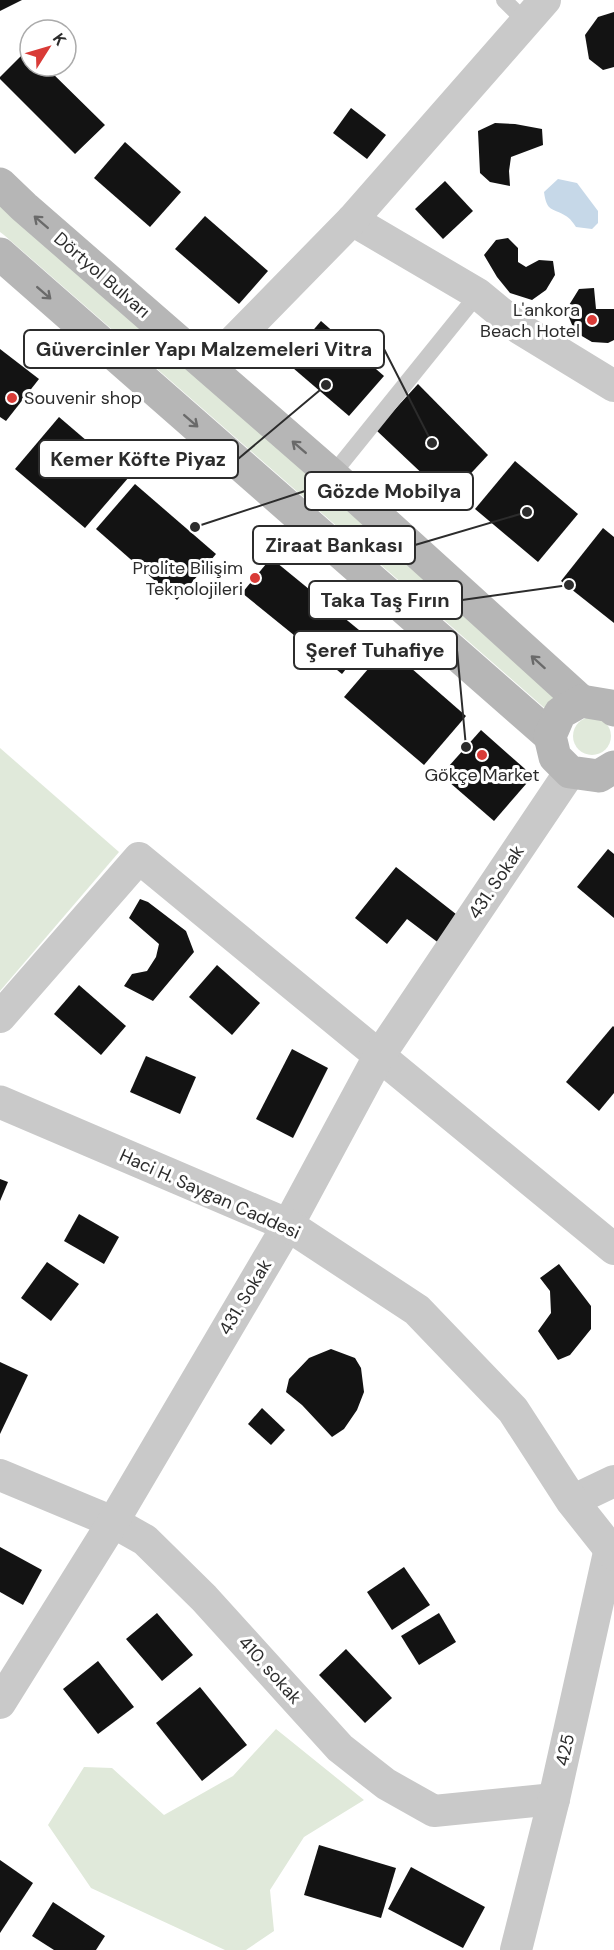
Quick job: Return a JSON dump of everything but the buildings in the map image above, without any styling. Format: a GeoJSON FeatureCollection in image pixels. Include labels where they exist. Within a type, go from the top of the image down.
{"type":"FeatureCollection","features":[{"type":"Feature","properties":{"kind":"main road","name":"Dörtyol Bulvarı"},"geometry":{"type":"LineString","coordinates":[[0,184],[332,475],[605,704]]}},
{"type":"Feature","properties":{"kind":"main road"},"geometry":{"type":"LineString","coordinates":[[0,254],[550,736],[555,757],[599,776]]}},
{"type":"Feature","properties":{"kind":"main road"},"geometry":{"type":"LineString","coordinates":[[550,736],[560,713],[605,704]]}},
{"type":"Feature","properties":{"kind":"street"},"geometry":{"type":"LineString","coordinates":[[208,367],[352,219],[536,11]]}},
{"type":"Feature","properties":{"kind":"street"},"geometry":{"type":"LineString","coordinates":[[352,219],[478,294],[519,328],[614,386]]}},
{"type":"Feature","properties":{"kind":"street","name":"431. Sokak"},"geometry":{"type":"LineString","coordinates":[[0,1703],[113,1522],[288,1225],[380,1056],[599,776]]}},
{"type":"Feature","properties":{"kind":"street"},"geometry":{"type":"LineString","coordinates":[[0,1017],[139,858],[614,1249]]}},
{"type":"Feature","properties":{"kind":"street","name":"Haci H. Saygan Caddesi"},"geometry":{"type":"LineString","coordinates":[[0,1102],[288,1225],[417,1310],[513,1410],[572,1501],[612,1551]]}},
{"type":"Feature","properties":{"kind":"street","name":"410. sokak"},"geometry":{"type":"LineString","coordinates":[[0,1475],[113,1522],[145,1540],[204,1598],[340,1748],[386,1784],[434,1811],[554,1800]]}},
{"type":"Feature","properties":{"kind":"street"},"geometry":{"type":"LineString","coordinates":[[572,1501],[614,1480]]}},
{"type":"Feature","properties":{"kind":"street","name":"425"},"geometry":{"type":"LineString","coordinates":[[516,1950],[554,1800],[612,1551]]}},
{"type":"Feature","properties":{"kind":"lane"},"geometry":{"type":"LineString","coordinates":[[504,0],[536,11]]}},
{"type":"Feature","properties":{"kind":"lane"},"geometry":{"type":"LineString","coordinates":[[332,475],[478,294]]}},
{"type":"Feature","properties":{"kind":"green space"},"geometry":{"type":"Polygon","coordinates":[[[0,204],[564,693],[549,712],[0,232],[0,204]]]}},
{"type":"Feature","properties":{"kind":"green space"},"geometry":{"type":"Polygon","coordinates":[[[592,717],[606,722],[611,736],[606,750],[592,755],[578,750],[573,736],[578,722],[592,717]]]}},
{"type":"Feature","properties":{"kind":"green space"},"geometry":{"type":"Polygon","coordinates":[[[0,748],[119,852],[0,991],[0,748]]]}},
{"type":"Feature","properties":{"kind":"green space"},"geometry":{"type":"Polygon","coordinates":[[[276,1729],[364,1800],[304,1837],[270,1890],[274,1931],[246,1950],[225,1950],[91,1888],[48,1825],[84,1767],[112,1768],[164,1815],[233,1776],[276,1729]]]}},
{"type":"Feature","properties":{"kind":"water"},"geometry":{"type":"Polygon","coordinates":[[[558,179],[577,183],[598,211],[598,223],[592,229],[576,227],[567,217],[549,206],[544,192],[558,179]]]}},
{"type":"Feature","properties":{"kind":"place","name":"L'ankora Beach Hotel"},"geometry":{"type":"Point","coordinates":[592,320]}},
{"type":"Feature","properties":{"kind":"place","name":"Kemer Köfte Piyaz"},"geometry":{"type":"Point","coordinates":[326,385]}},
{"type":"Feature","properties":{"kind":"place","name":"Souvenir shop"},"geometry":{"type":"Point","coordinates":[12,398]}},
{"type":"Feature","properties":{"kind":"place","name":"Güvercinler Yapı Malzemeleri Vitra"},"geometry":{"type":"Point","coordinates":[432,443]}},
{"type":"Feature","properties":{"kind":"place","name":"Ziraat Bankası"},"geometry":{"type":"Point","coordinates":[527,512]}},
{"type":"Feature","properties":{"kind":"place","name":"Gözde Mobilya"},"geometry":{"type":"Point","coordinates":[195,527]}},
{"type":"Feature","properties":{"kind":"place","name":"Prolite Bilişim Teknolojileri"},"geometry":{"type":"Point","coordinates":[255,578]}},
{"type":"Feature","properties":{"kind":"place","name":"Taka Taş Fırın"},"geometry":{"type":"Point","coordinates":[569,585]}},
{"type":"Feature","properties":{"kind":"place","name":"Şeref Tuhafiye"},"geometry":{"type":"Point","coordinates":[466,747]}},
{"type":"Feature","properties":{"kind":"place","name":"Gökçe Market"},"geometry":{"type":"Point","coordinates":[482,755]}}]}
